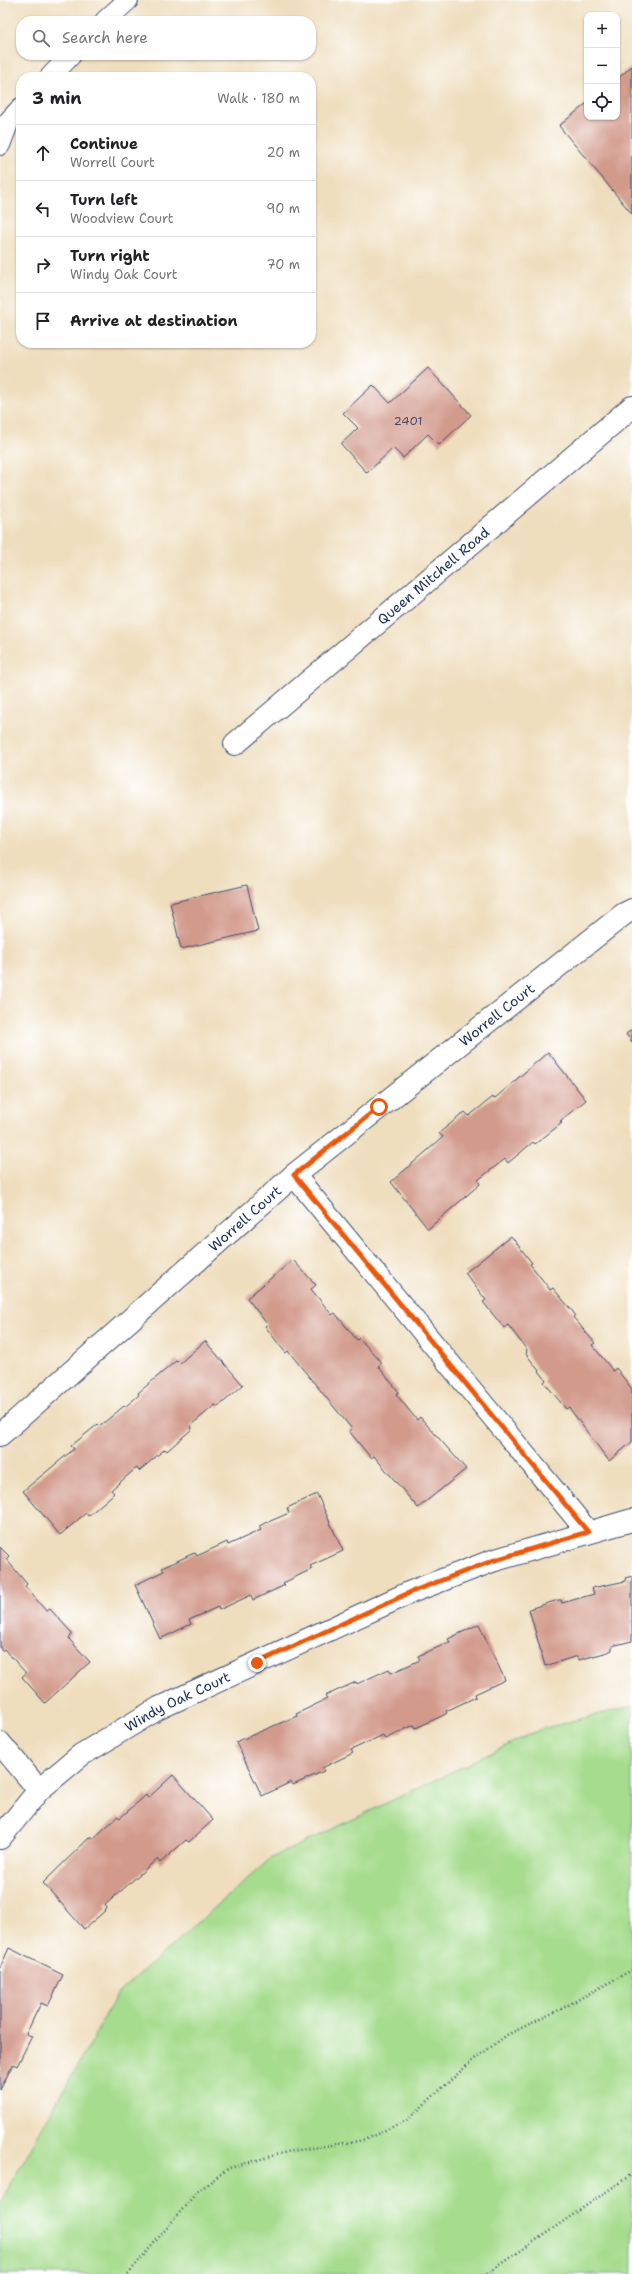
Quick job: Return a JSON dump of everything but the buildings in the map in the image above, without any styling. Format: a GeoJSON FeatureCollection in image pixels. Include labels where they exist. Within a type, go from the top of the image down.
{"type":"FeatureCollection","features":[{"type":"Feature","properties":{"kind":"street","name":"Queen Mitchell Road"},"geometry":{"type":"LineString","coordinates":[[234,744],[632,407]]}},
{"type":"Feature","properties":{"kind":"street","name":"Worrell Court"},"geometry":{"type":"LineString","coordinates":[[0,1435],[294,1175],[624,914],[632,910]]}},
{"type":"Feature","properties":{"kind":"street"},"geometry":{"type":"LineString","coordinates":[[294,1175],[588,1532]]}},
{"type":"Feature","properties":{"kind":"street","name":"Windy Oak Court"},"geometry":{"type":"LineString","coordinates":[[0,1838],[39,1790],[81,1755],[159,1708],[411,1592],[492,1561],[632,1520]]}},
{"type":"Feature","properties":{"kind":"street"},"geometry":{"type":"LineString","coordinates":[[0,1743],[39,1790]]}},
{"type":"Feature","properties":{"kind":"lane"},"geometry":{"type":"LineString","coordinates":[[110,16],[128,0]]}},
{"type":"Feature","properties":{"kind":"lane"},"geometry":{"type":"LineString","coordinates":[[55,72],[66,60]]}},
{"type":"Feature","properties":{"kind":"lane"},"geometry":{"type":"LineString","coordinates":[[0,145],[9,121],[16,113]]}},
{"type":"Feature","properties":{"kind":"path"},"geometry":{"type":"LineString","coordinates":[[128,2274],[197,2192],[229,2168],[286,2152],[364,2140],[407,2120],[472,2061],[507,2035],[561,2009],[632,1970]]}},
{"type":"Feature","properties":{"kind":"path"},"geometry":{"type":"LineString","coordinates":[[487,2274],[632,2174]]}},
{"type":"Feature","properties":{"kind":"green space"},"geometry":{"type":"Polygon","coordinates":[[[632,1706],[632,2274],[0,2274],[0,2203],[118,1993],[270,1859],[541,1729],[632,1706]]]}},
{"type":"Feature","properties":{"kind":"route"},"geometry":{"type":"LineString","coordinates":[[257,1663],[411,1592],[492,1561],[588,1532],[294,1175],[379,1107]]}}]}
